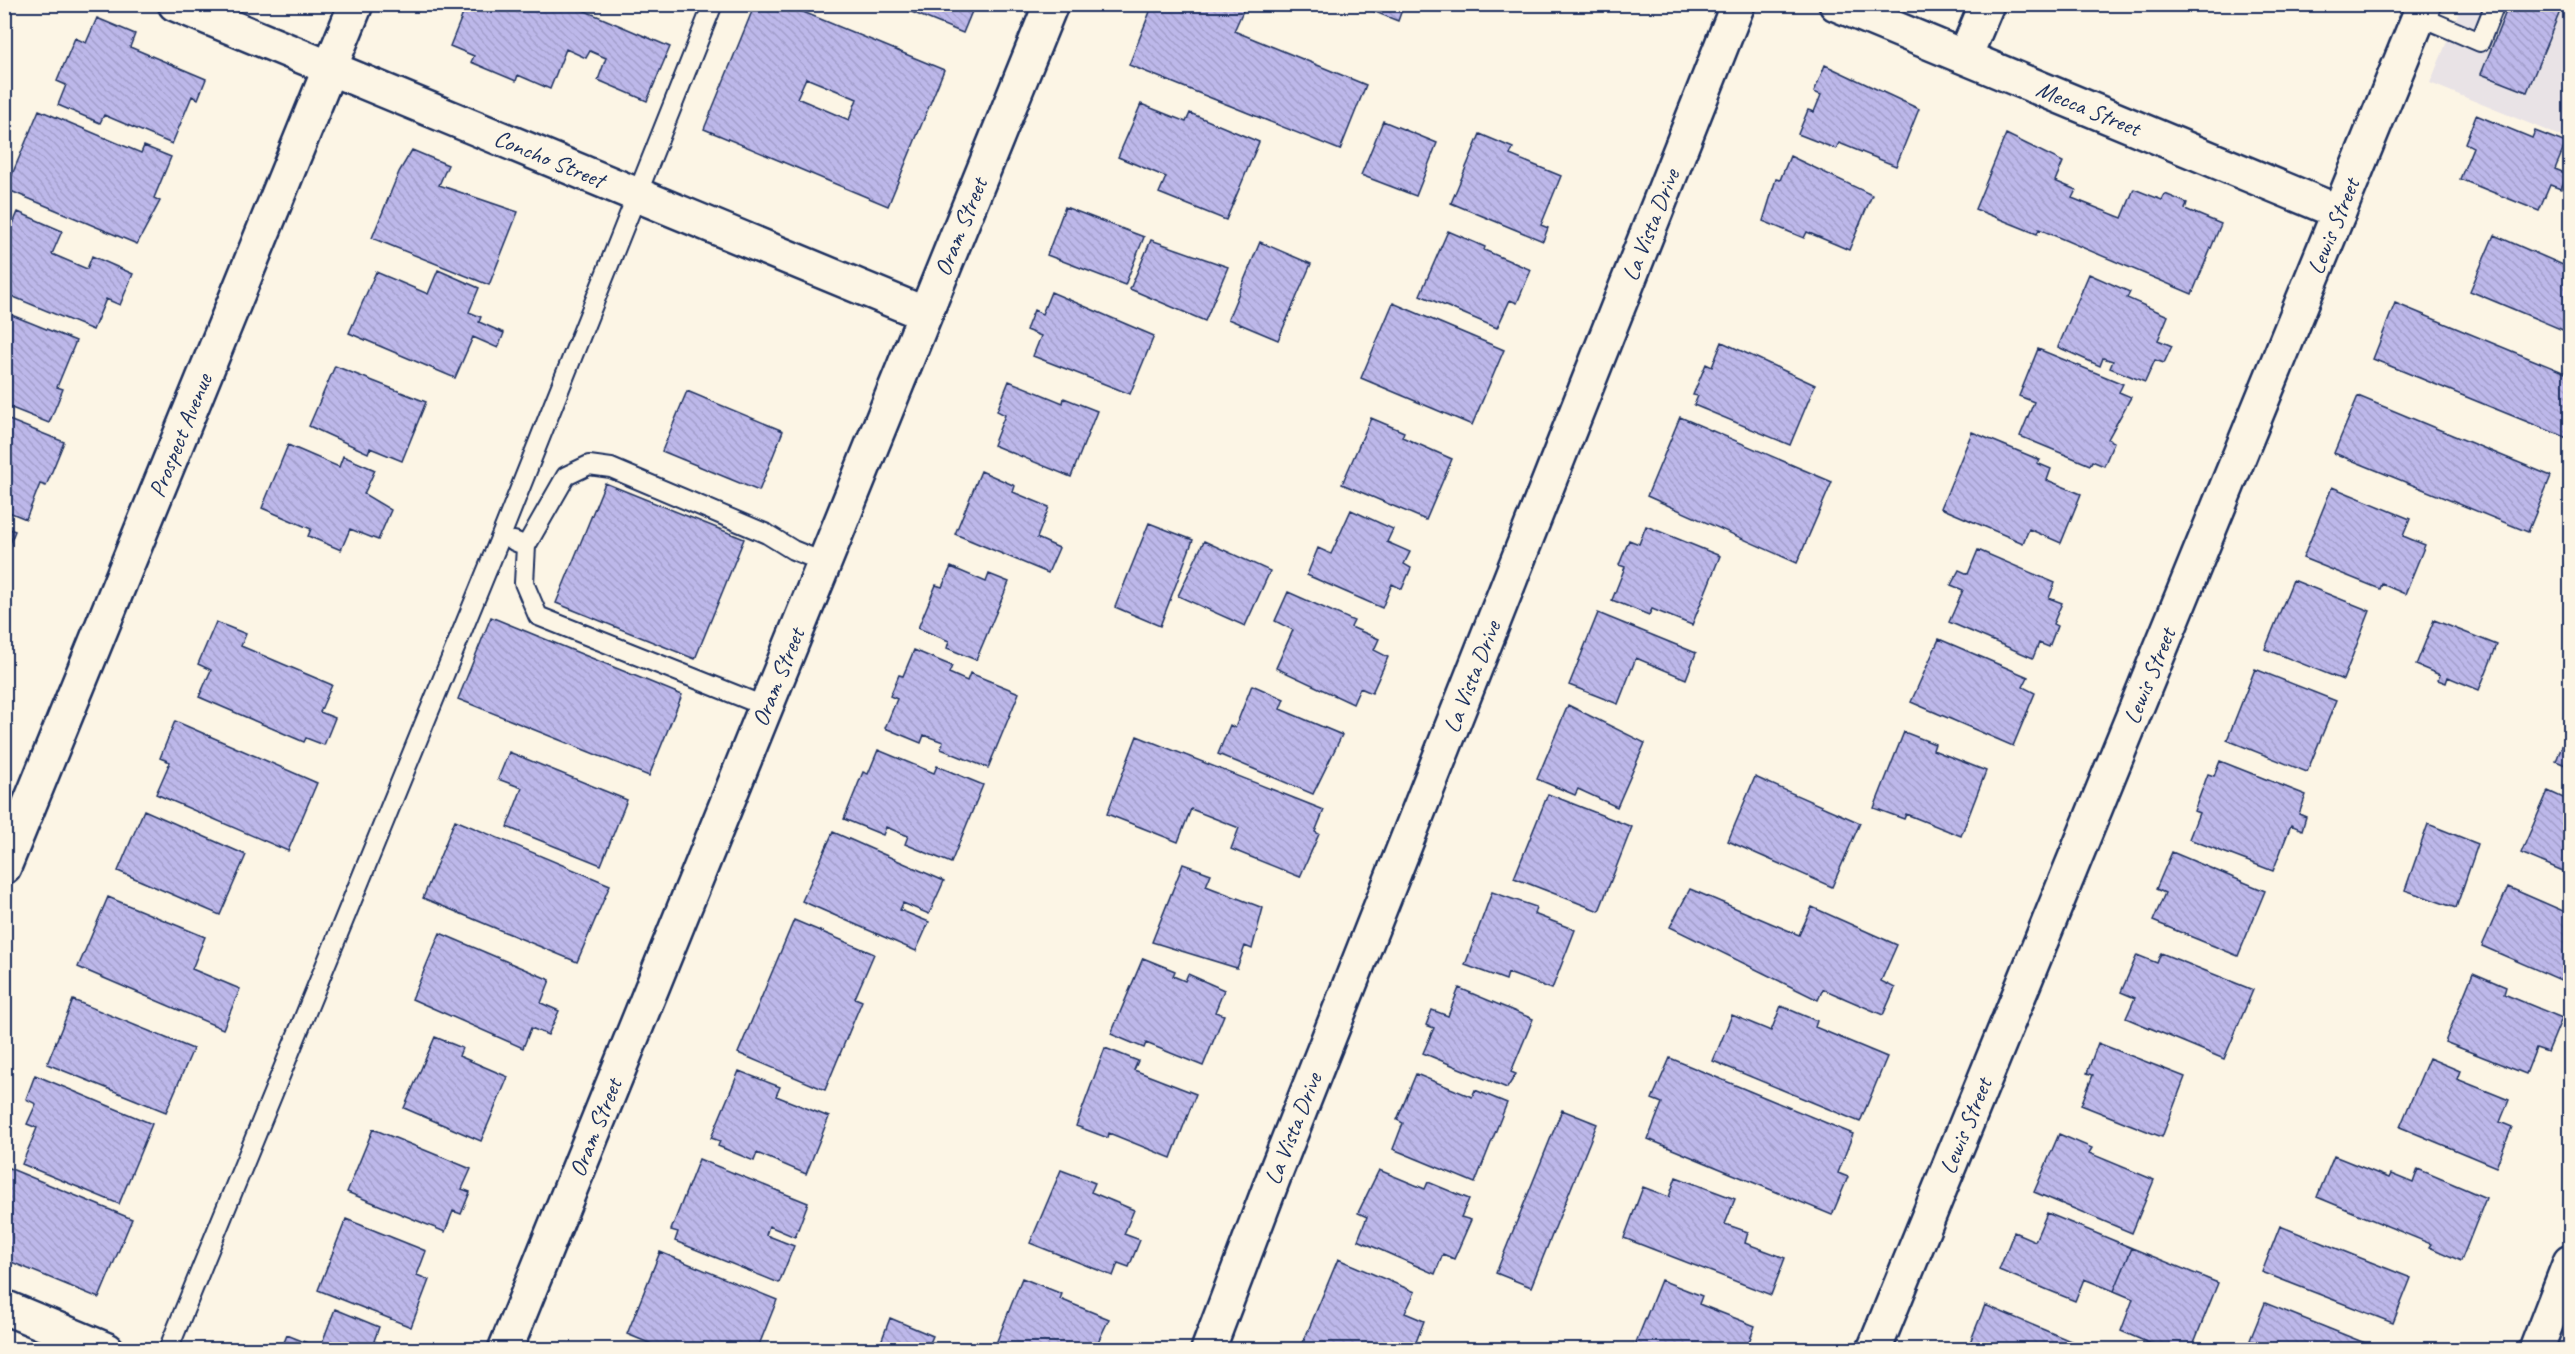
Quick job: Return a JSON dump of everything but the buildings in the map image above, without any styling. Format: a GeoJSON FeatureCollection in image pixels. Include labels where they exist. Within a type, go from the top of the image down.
{"type":"FeatureCollection","features":[{"type":"Feature","properties":{"kind":"street","name":"Concho Street"},"geometry":{"type":"LineString","coordinates":[[175,4],[923,313]]}},
{"type":"Feature","properties":{"kind":"street","name":"Prospect Avenue"},"geometry":{"type":"LineString","coordinates":[[4,867],[356,4]]}},
{"type":"Feature","properties":{"kind":"street","name":"Oram Street"},"geometry":{"type":"LineString","coordinates":[[504,1350],[923,313],[1051,4]]}},
{"type":"Feature","properties":{"kind":"street","name":"La Vista Drive"},"geometry":{"type":"LineString","coordinates":[[1208,1350],[1280,1160],[1738,4]]}},
{"type":"Feature","properties":{"kind":"street","name":"Mecca Street"},"geometry":{"type":"LineString","coordinates":[[1836,4],[2339,212]]}},
{"type":"Feature","properties":{"kind":"street"},"geometry":{"type":"LineString","coordinates":[[1965,57],[1987,4]]}},
{"type":"Feature","properties":{"kind":"street","name":"Lewis Street"},"geometry":{"type":"LineString","coordinates":[[1874,1350],[2421,10]]}},
{"type":"Feature","properties":{"kind":"street"},"geometry":{"type":"LineString","coordinates":[[2536,1350],[2571,1262]]}},
{"type":"Feature","properties":{"kind":"street"},"geometry":{"type":"LineString","coordinates":[[4,1307],[107,1350]]}},
{"type":"Feature","properties":{"kind":"lane"},"geometry":{"type":"LineString","coordinates":[[168,1350],[501,536],[713,4]]}},
{"type":"Feature","properties":{"kind":"lane"},"geometry":{"type":"LineString","coordinates":[[2421,10],[2480,42],[2495,4]]}},
{"type":"Feature","properties":{"kind":"lane"},"geometry":{"type":"LineString","coordinates":[[764,706],[538,616],[524,583],[526,546],[566,476],[589,465],[611,468],[767,534],[793,550],[823,562]]}},
{"type":"Feature","properties":{"kind":"lane"},"geometry":{"type":"LineString","coordinates":[[501,536],[526,546]]}},
{"type":"Feature","properties":{"kind":"shaded area"},"geometry":{"type":"Polygon","coordinates":[[[2462,5],[2570,5],[2570,140],[2430,83],[2462,5]]]}}]}
